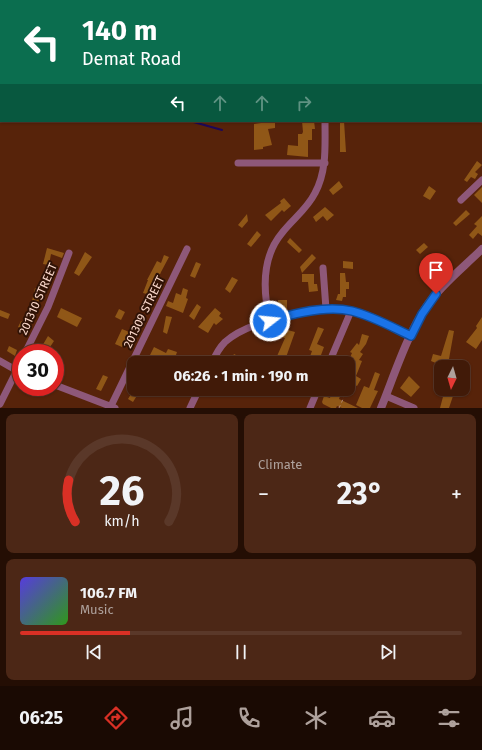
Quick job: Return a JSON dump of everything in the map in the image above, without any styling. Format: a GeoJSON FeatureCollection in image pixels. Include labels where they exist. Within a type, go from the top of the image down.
{"type":"FeatureCollection","features":[{"type":"Feature","properties":{"kind":"street"},"geometry":{"type":"LineString","coordinates":[[270,321],[264,284],[271,251],[281,234],[311,201],[320,184],[325,163],[325,122]]}},
{"type":"Feature","properties":{"kind":"street"},"geometry":{"type":"LineString","coordinates":[[238,162],[325,163]]}},
{"type":"Feature","properties":{"kind":"street"},"geometry":{"type":"LineString","coordinates":[[461,200],[482,180]]}},
{"type":"Feature","properties":{"kind":"street","name":"201309 STREET"},"geometry":{"type":"LineString","coordinates":[[112,407],[187,249]]}},
{"type":"Feature","properties":{"kind":"street"},"geometry":{"type":"LineString","coordinates":[[381,408],[411,336],[422,314],[436,294],[482,249]]}},
{"type":"Feature","properties":{"kind":"street","name":"201310 STREET"},"geometry":{"type":"LineString","coordinates":[[30,344],[52,300],[69,253]]}},
{"type":"Feature","properties":{"kind":"street"},"geometry":{"type":"LineString","coordinates":[[323,268],[326,309]]}},
{"type":"Feature","properties":{"kind":"street"},"geometry":{"type":"LineString","coordinates":[[216,356],[225,342],[244,331],[286,316],[326,309],[351,311],[411,336]]}},
{"type":"Feature","properties":{"kind":"street"},"geometry":{"type":"LineString","coordinates":[[332,356],[351,311]]}},
{"type":"Feature","properties":{"kind":"street"},"geometry":{"type":"LineString","coordinates":[[0,361],[12,368]]}},
{"type":"Feature","properties":{"kind":"street"},"geometry":{"type":"LineString","coordinates":[[0,404],[12,384]]}},
{"type":"Feature","properties":{"kind":"street"},"geometry":{"type":"LineString","coordinates":[[64,388],[112,407]]}},
{"type":"Feature","properties":{"kind":"street"},"geometry":{"type":"LineString","coordinates":[[190,408],[196,396]]}},
{"type":"Feature","properties":{"kind":"street"},"geometry":{"type":"LineString","coordinates":[[310,408],[315,396]]}},
{"type":"Feature","properties":{"kind":"street"},"geometry":{"type":"LineString","coordinates":[[386,396],[414,408]]}},
{"type":"Feature","properties":{"kind":"path"},"geometry":{"type":"LineString","coordinates":[[339,408],[344,397]]}},
{"type":"Feature","properties":{"kind":"building"},"geometry":{"type":"Polygon","coordinates":[[[275,122],[275,128],[268,129],[272,145],[263,147],[263,149],[254,150],[254,124],[275,122]]]}},
{"type":"Feature","properties":{"kind":"building"},"geometry":{"type":"Polygon","coordinates":[[[302,122],[314,122],[315,129],[312,129],[312,140],[308,140],[308,157],[287,155],[288,145],[298,146],[298,134],[302,134],[302,122]]]}},
{"type":"Feature","properties":{"kind":"building"},"geometry":{"type":"Polygon","coordinates":[[[340,122],[344,122],[346,152],[340,152],[340,122]]]}},
{"type":"Feature","properties":{"kind":"building"},"geometry":{"type":"Polygon","coordinates":[[[477,161],[482,165],[475,172],[478,174],[475,179],[471,177],[467,182],[464,180],[477,161]]]}},
{"type":"Feature","properties":{"kind":"building"},"geometry":{"type":"Polygon","coordinates":[[[339,181],[343,187],[333,195],[329,190],[339,181]]]}},
{"type":"Feature","properties":{"kind":"building"},"geometry":{"type":"Polygon","coordinates":[[[429,186],[436,191],[430,200],[423,196],[429,186]]]}},
{"type":"Feature","properties":{"kind":"building"},"geometry":{"type":"Polygon","coordinates":[[[482,187],[482,203],[474,195],[482,187]]]}},
{"type":"Feature","properties":{"kind":"building"},"geometry":{"type":"Polygon","coordinates":[[[284,198],[291,206],[284,212],[282,210],[271,221],[265,215],[281,203],[280,201],[284,198]]]}},
{"type":"Feature","properties":{"kind":"building"},"geometry":{"type":"Polygon","coordinates":[[[325,207],[334,215],[327,221],[323,216],[316,222],[313,217],[325,207]]]}},
{"type":"Feature","properties":{"kind":"building"},"geometry":{"type":"Polygon","coordinates":[[[466,210],[470,214],[456,226],[453,223],[466,210]]]}},
{"type":"Feature","properties":{"kind":"building"},"geometry":{"type":"Polygon","coordinates":[[[247,214],[248,221],[242,228],[238,225],[247,214]]]}},
{"type":"Feature","properties":{"kind":"building"},"geometry":{"type":"Polygon","coordinates":[[[482,216],[482,236],[478,233],[473,239],[469,235],[477,226],[474,224],[482,216]]]}},
{"type":"Feature","properties":{"kind":"building"},"geometry":{"type":"Polygon","coordinates":[[[257,231],[261,235],[251,247],[247,244],[257,231]]]}},
{"type":"Feature","properties":{"kind":"building"},"geometry":{"type":"Polygon","coordinates":[[[290,238],[302,250],[299,253],[287,242],[290,238]]]}},
{"type":"Feature","properties":{"kind":"building"},"geometry":{"type":"Polygon","coordinates":[[[424,243],[428,247],[420,254],[416,250],[424,243]]]}},
{"type":"Feature","properties":{"kind":"building"},"geometry":{"type":"Polygon","coordinates":[[[47,248],[64,253],[62,258],[51,254],[49,265],[43,264],[47,248]]]}},
{"type":"Feature","properties":{"kind":"building"},"geometry":{"type":"Polygon","coordinates":[[[85,252],[92,257],[79,276],[74,273],[85,252]]]}},
{"type":"Feature","properties":{"kind":"building"},"geometry":{"type":"Polygon","coordinates":[[[312,254],[316,258],[302,273],[300,267],[312,254]]]}},
{"type":"Feature","properties":{"kind":"building"},"geometry":{"type":"Polygon","coordinates":[[[164,255],[169,257],[161,272],[154,289],[156,289],[148,307],[143,305],[147,294],[143,293],[147,280],[157,261],[161,263],[164,255]]]}},
{"type":"Feature","properties":{"kind":"building"},"geometry":{"type":"Polygon","coordinates":[[[343,261],[353,262],[353,269],[343,268],[343,261]]]}},
{"type":"Feature","properties":{"kind":"building"},"geometry":{"type":"Polygon","coordinates":[[[196,262],[201,264],[195,278],[190,276],[196,262]]]}},
{"type":"Feature","properties":{"kind":"building"},"geometry":{"type":"Polygon","coordinates":[[[340,273],[345,273],[346,282],[349,282],[349,289],[346,289],[346,297],[343,297],[342,301],[336,300],[338,294],[340,294],[340,273]]]}},
{"type":"Feature","properties":{"kind":"building"},"geometry":{"type":"Polygon","coordinates":[[[302,274],[314,274],[314,284],[317,284],[318,291],[309,292],[308,282],[302,282],[302,274]]]}},
{"type":"Feature","properties":{"kind":"building"},"geometry":{"type":"Polygon","coordinates":[[[232,277],[238,280],[230,293],[225,289],[232,277]]]}},
{"type":"Feature","properties":{"kind":"building"},"geometry":{"type":"Polygon","coordinates":[[[35,288],[42,290],[38,303],[32,301],[35,288]]]}},
{"type":"Feature","properties":{"kind":"building"},"geometry":{"type":"Polygon","coordinates":[[[183,288],[188,290],[186,298],[188,299],[183,313],[166,306],[168,301],[173,303],[176,293],[181,295],[183,288]]]}},
{"type":"Feature","properties":{"kind":"building"},"geometry":{"type":"Polygon","coordinates":[[[278,300],[287,300],[287,309],[277,308],[278,300]]]}},
{"type":"Feature","properties":{"kind":"building"},"geometry":{"type":"Polygon","coordinates":[[[197,304],[201,307],[194,320],[189,316],[197,304]]]}},
{"type":"Feature","properties":{"kind":"building"},"geometry":{"type":"Polygon","coordinates":[[[61,308],[82,318],[77,327],[57,317],[61,308]]]}},
{"type":"Feature","properties":{"kind":"building"},"geometry":{"type":"Polygon","coordinates":[[[215,308],[221,313],[219,316],[223,319],[216,325],[214,323],[208,333],[198,327],[215,308]]]}},
{"type":"Feature","properties":{"kind":"building"},"geometry":{"type":"Polygon","coordinates":[[[119,309],[125,312],[121,320],[115,317],[119,309]]]}},
{"type":"Feature","properties":{"kind":"building"},"geometry":{"type":"Polygon","coordinates":[[[0,310],[10,314],[8,319],[0,316],[0,310]]]}},
{"type":"Feature","properties":{"kind":"building"},"geometry":{"type":"Polygon","coordinates":[[[166,316],[172,317],[167,334],[163,332],[166,316]]]}},
{"type":"Feature","properties":{"kind":"building"},"geometry":{"type":"Polygon","coordinates":[[[482,317],[482,340],[476,349],[466,342],[477,328],[476,326],[482,317]]]}},
{"type":"Feature","properties":{"kind":"building"},"geometry":{"type":"Polygon","coordinates":[[[21,321],[29,326],[26,331],[18,327],[21,321]]]}},
{"type":"Feature","properties":{"kind":"building"},"geometry":{"type":"Polygon","coordinates":[[[318,327],[324,329],[317,344],[324,347],[321,356],[310,356],[312,351],[309,350],[318,327]]]}},
{"type":"Feature","properties":{"kind":"building"},"geometry":{"type":"Polygon","coordinates":[[[122,329],[134,334],[130,342],[126,340],[122,347],[115,344],[122,329]]]}},
{"type":"Feature","properties":{"kind":"building"},"geometry":{"type":"Polygon","coordinates":[[[280,329],[295,332],[286,356],[277,356],[285,338],[277,336],[280,329]]]}},
{"type":"Feature","properties":{"kind":"building"},"geometry":{"type":"Polygon","coordinates":[[[449,330],[454,331],[449,359],[454,360],[434,360],[434,362],[431,361],[433,354],[441,356],[449,330]]]}},
{"type":"Feature","properties":{"kind":"building"},"geometry":{"type":"Polygon","coordinates":[[[362,334],[369,336],[366,344],[360,352],[363,354],[359,360],[362,361],[356,376],[361,379],[357,386],[355,385],[355,356],[351,356],[352,353],[350,352],[357,343],[359,345],[362,334]]]}},
{"type":"Feature","properties":{"kind":"building"},"geometry":{"type":"Polygon","coordinates":[[[48,336],[54,341],[52,344],[43,344],[48,336]]]}},
{"type":"Feature","properties":{"kind":"building"},"geometry":{"type":"Polygon","coordinates":[[[9,346],[12,348],[12,354],[7,351],[9,346]]]}},
{"type":"Feature","properties":{"kind":"building"},"geometry":{"type":"Polygon","coordinates":[[[154,347],[166,353],[168,349],[177,352],[176,356],[150,356],[154,347]]]}},
{"type":"Feature","properties":{"kind":"building"},"geometry":{"type":"Polygon","coordinates":[[[375,372],[380,374],[374,390],[378,391],[370,408],[362,408],[356,405],[364,386],[369,388],[375,372]]]}},
{"type":"Feature","properties":{"kind":"building"},"geometry":{"type":"Polygon","coordinates":[[[103,375],[108,377],[101,391],[96,389],[103,375]]]}},
{"type":"Feature","properties":{"kind":"building"},"geometry":{"type":"Polygon","coordinates":[[[409,376],[420,387],[411,397],[400,388],[409,376]]]}},
{"type":"Feature","properties":{"kind":"building"},"geometry":{"type":"Polygon","coordinates":[[[130,396],[137,396],[133,402],[128,399],[130,396]]]}},
{"type":"Feature","properties":{"kind":"building"},"geometry":{"type":"Polygon","coordinates":[[[324,396],[330,398],[330,396],[340,396],[339,399],[358,408],[342,408],[337,406],[336,408],[331,408],[323,404],[322,402],[324,396]]]}},
{"type":"Feature","properties":{"kind":"building"},"geometry":{"type":"Polygon","coordinates":[[[443,396],[453,396],[449,408],[440,408],[443,396]]]}},
{"type":"Feature","properties":{"kind":"waterway"},"geometry":{"type":"LineString","coordinates":[[194,122],[222,130]]}},
{"type":"Feature","properties":{"kind":"route"},"geometry":{"type":"LineString","coordinates":[[270,321],[286,316],[326,309],[344,310],[362,314],[411,336],[427,305],[436,294]]}}]}
